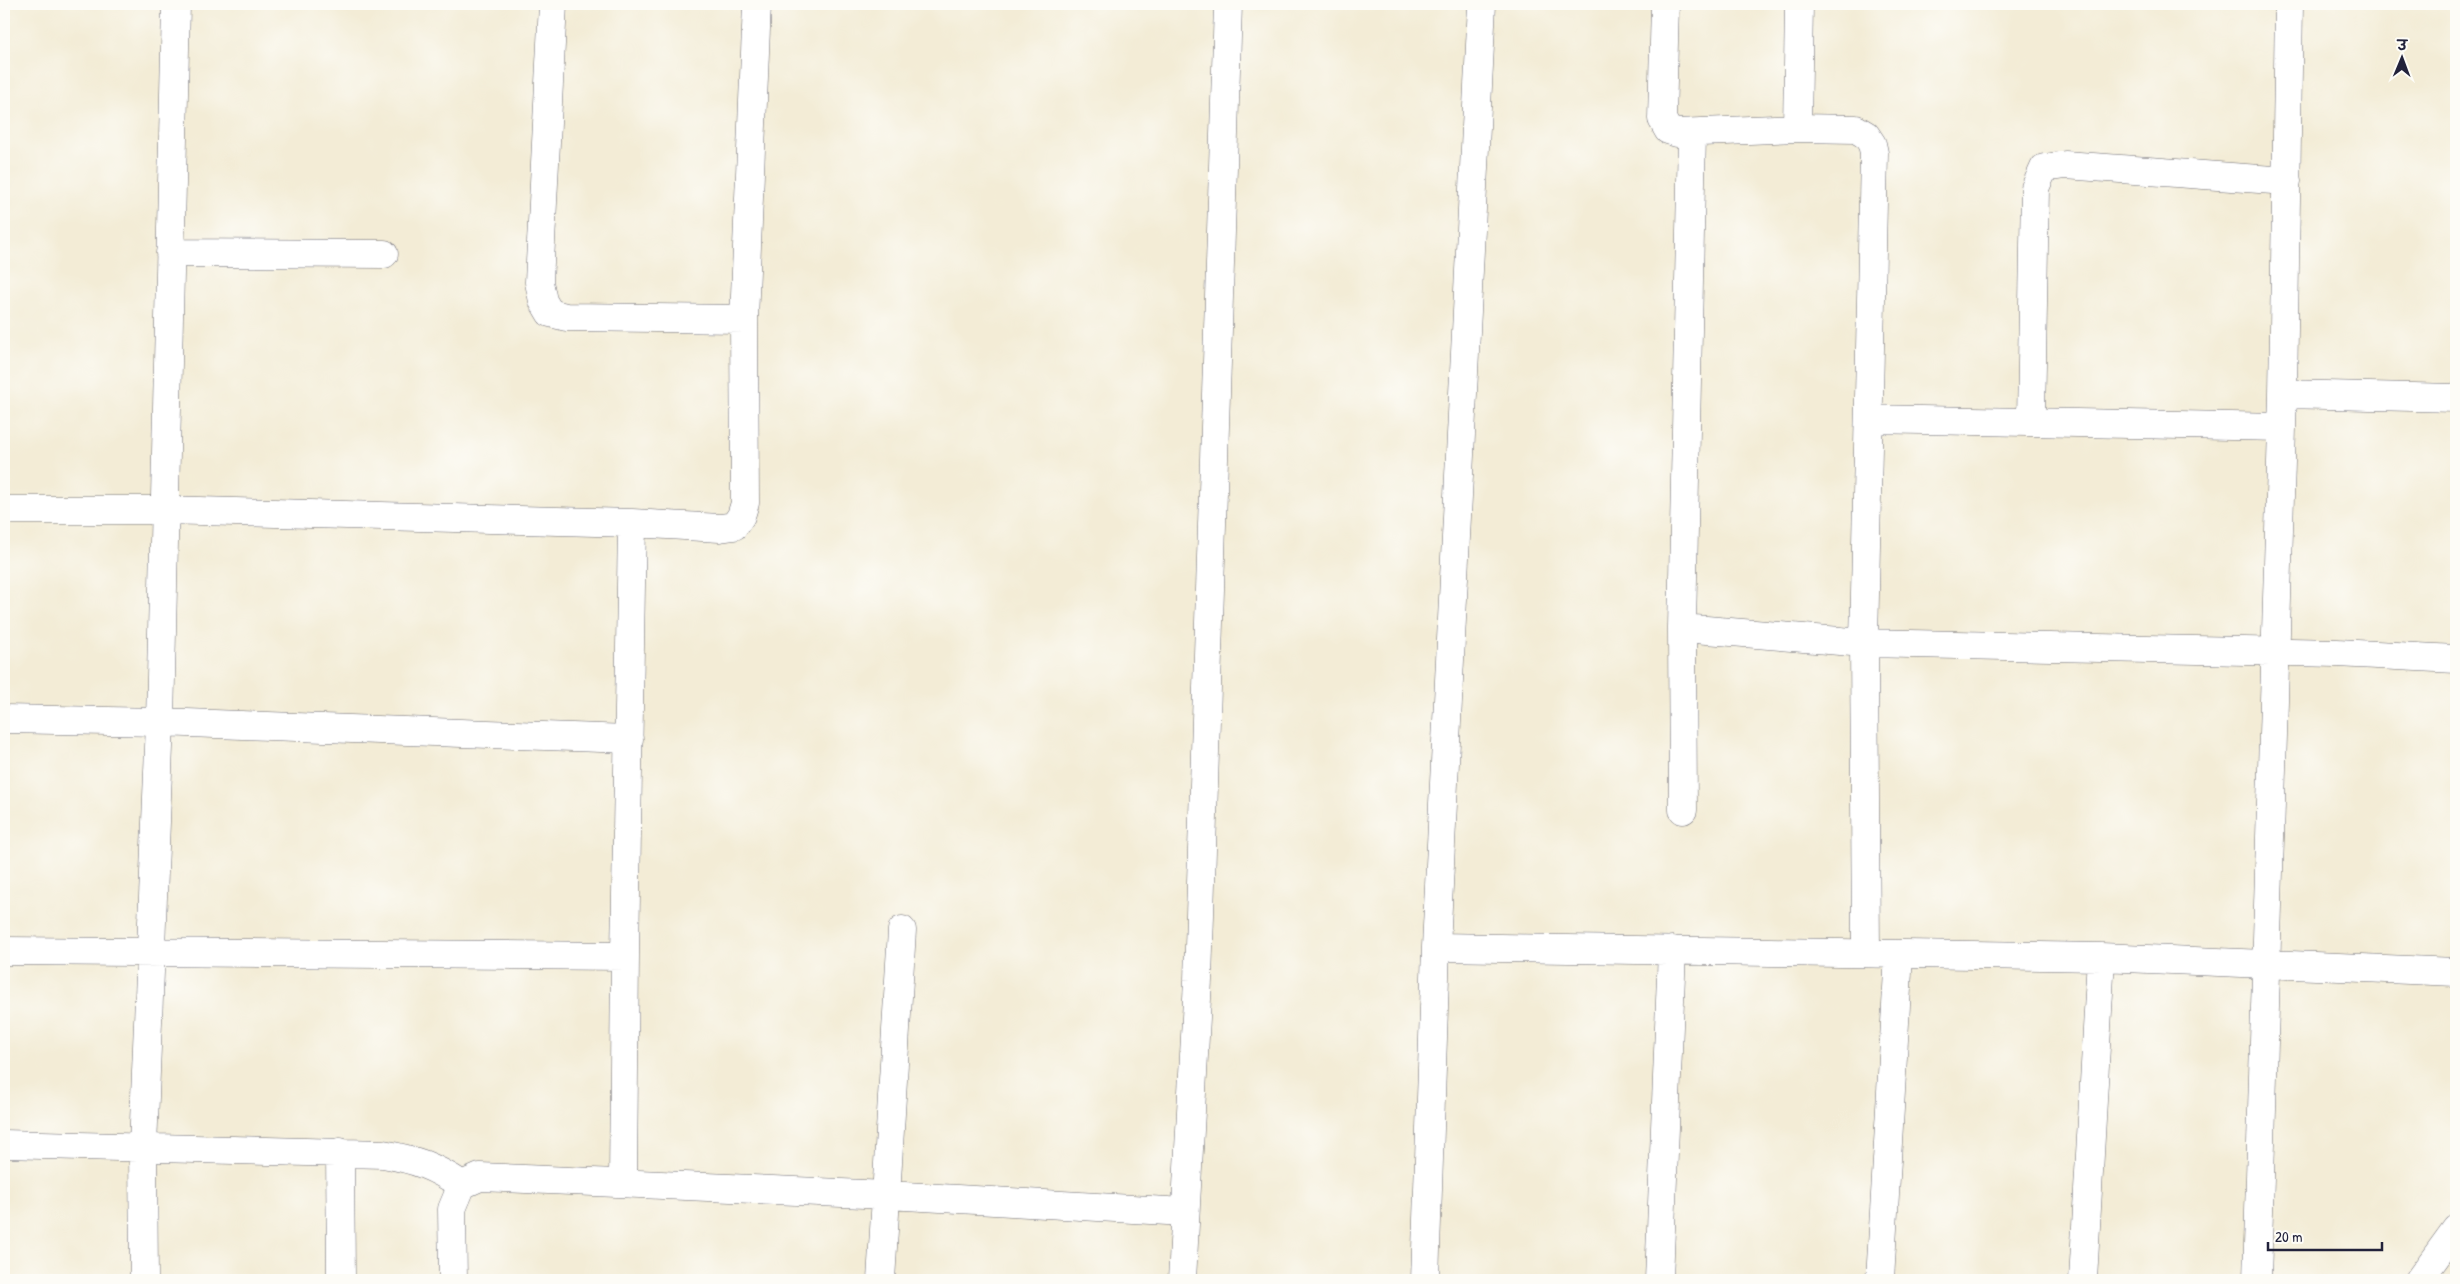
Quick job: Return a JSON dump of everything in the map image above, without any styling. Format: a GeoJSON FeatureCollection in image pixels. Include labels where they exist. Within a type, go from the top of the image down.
{"type":"FeatureCollection","features":[{"type":"Feature","properties":{"kind":"street"},"geometry":{"type":"LineString","coordinates":[[144,1280],[143,1147],[160,722],[176,4]]}},
{"type":"Feature","properties":{"kind":"street"},"geometry":{"type":"LineString","coordinates":[[552,4],[540,282],[543,301],[550,313],[566,317],[744,319]]}},
{"type":"Feature","properties":{"kind":"street"},"geometry":{"type":"LineString","coordinates":[[4,510],[164,510],[632,523],[720,528],[734,526],[741,516],[745,503],[744,319],[756,4]]}},
{"type":"Feature","properties":{"kind":"street"},"geometry":{"type":"LineString","coordinates":[[1182,1280],[1198,980],[1228,4]]}},
{"type":"Feature","properties":{"kind":"street"},"geometry":{"type":"LineString","coordinates":[[1425,1280],[1436,947],[1482,4]]}},
{"type":"Feature","properties":{"kind":"street"},"geometry":{"type":"LineString","coordinates":[[1665,4],[1662,119],[1668,130],[1677,133],[1797,128],[1856,130],[1866,135],[1872,144],[1874,153],[1864,643],[1866,953]]}},
{"type":"Feature","properties":{"kind":"street"},"geometry":{"type":"LineString","coordinates":[[1797,128],[1799,4]]}},
{"type":"Feature","properties":{"kind":"street"},"geometry":{"type":"LineString","coordinates":[[2256,1280],[2283,394],[2289,4]]}},
{"type":"Feature","properties":{"kind":"street"},"geometry":{"type":"LineString","coordinates":[[1683,810],[1682,628],[1692,133]]}},
{"type":"Feature","properties":{"kind":"street"},"geometry":{"type":"LineString","coordinates":[[2031,421],[2035,188],[2044,168],[2065,164],[2287,181]]}},
{"type":"Feature","properties":{"kind":"street"},"geometry":{"type":"LineString","coordinates":[[170,253],[384,254]]}},
{"type":"Feature","properties":{"kind":"street"},"geometry":{"type":"LineString","coordinates":[[2283,394],[2456,398]]}},
{"type":"Feature","properties":{"kind":"street"},"geometry":{"type":"LineString","coordinates":[[1869,418],[2282,427]]}},
{"type":"Feature","properties":{"kind":"street"},"geometry":{"type":"LineString","coordinates":[[624,1183],[625,956],[632,523]]}},
{"type":"Feature","properties":{"kind":"street"},"geometry":{"type":"LineString","coordinates":[[1682,628],[1864,643],[2274,652],[2456,659]]}},
{"type":"Feature","properties":{"kind":"street"},"geometry":{"type":"LineString","coordinates":[[4,719],[160,722],[628,738]]}},
{"type":"Feature","properties":{"kind":"street"},"geometry":{"type":"LineString","coordinates":[[881,1280],[902,930]]}},
{"type":"Feature","properties":{"kind":"street"},"geometry":{"type":"LineString","coordinates":[[1436,947],[2101,957],[2456,972]]}},
{"type":"Feature","properties":{"kind":"street"},"geometry":{"type":"LineString","coordinates":[[1659,1280],[1672,950]]}},
{"type":"Feature","properties":{"kind":"street"},"geometry":{"type":"LineString","coordinates":[[4,951],[625,956]]}},
{"type":"Feature","properties":{"kind":"street"},"geometry":{"type":"LineString","coordinates":[[1880,1280],[1899,954]]}},
{"type":"Feature","properties":{"kind":"street"},"geometry":{"type":"LineString","coordinates":[[2083,1280],[2101,957]]}},
{"type":"Feature","properties":{"kind":"street"},"geometry":{"type":"LineString","coordinates":[[4,1144],[383,1154],[415,1159],[439,1170],[462,1185]]}},
{"type":"Feature","properties":{"kind":"street"},"geometry":{"type":"LineString","coordinates":[[340,1152],[342,1280]]}},
{"type":"Feature","properties":{"kind":"street"},"geometry":{"type":"LineString","coordinates":[[453,1280],[452,1209],[462,1185],[480,1177],[887,1195],[1185,1212]]}},
{"type":"Feature","properties":{"kind":"street"},"geometry":{"type":"LineString","coordinates":[[2419,1280],[2456,1229]]}}]}
